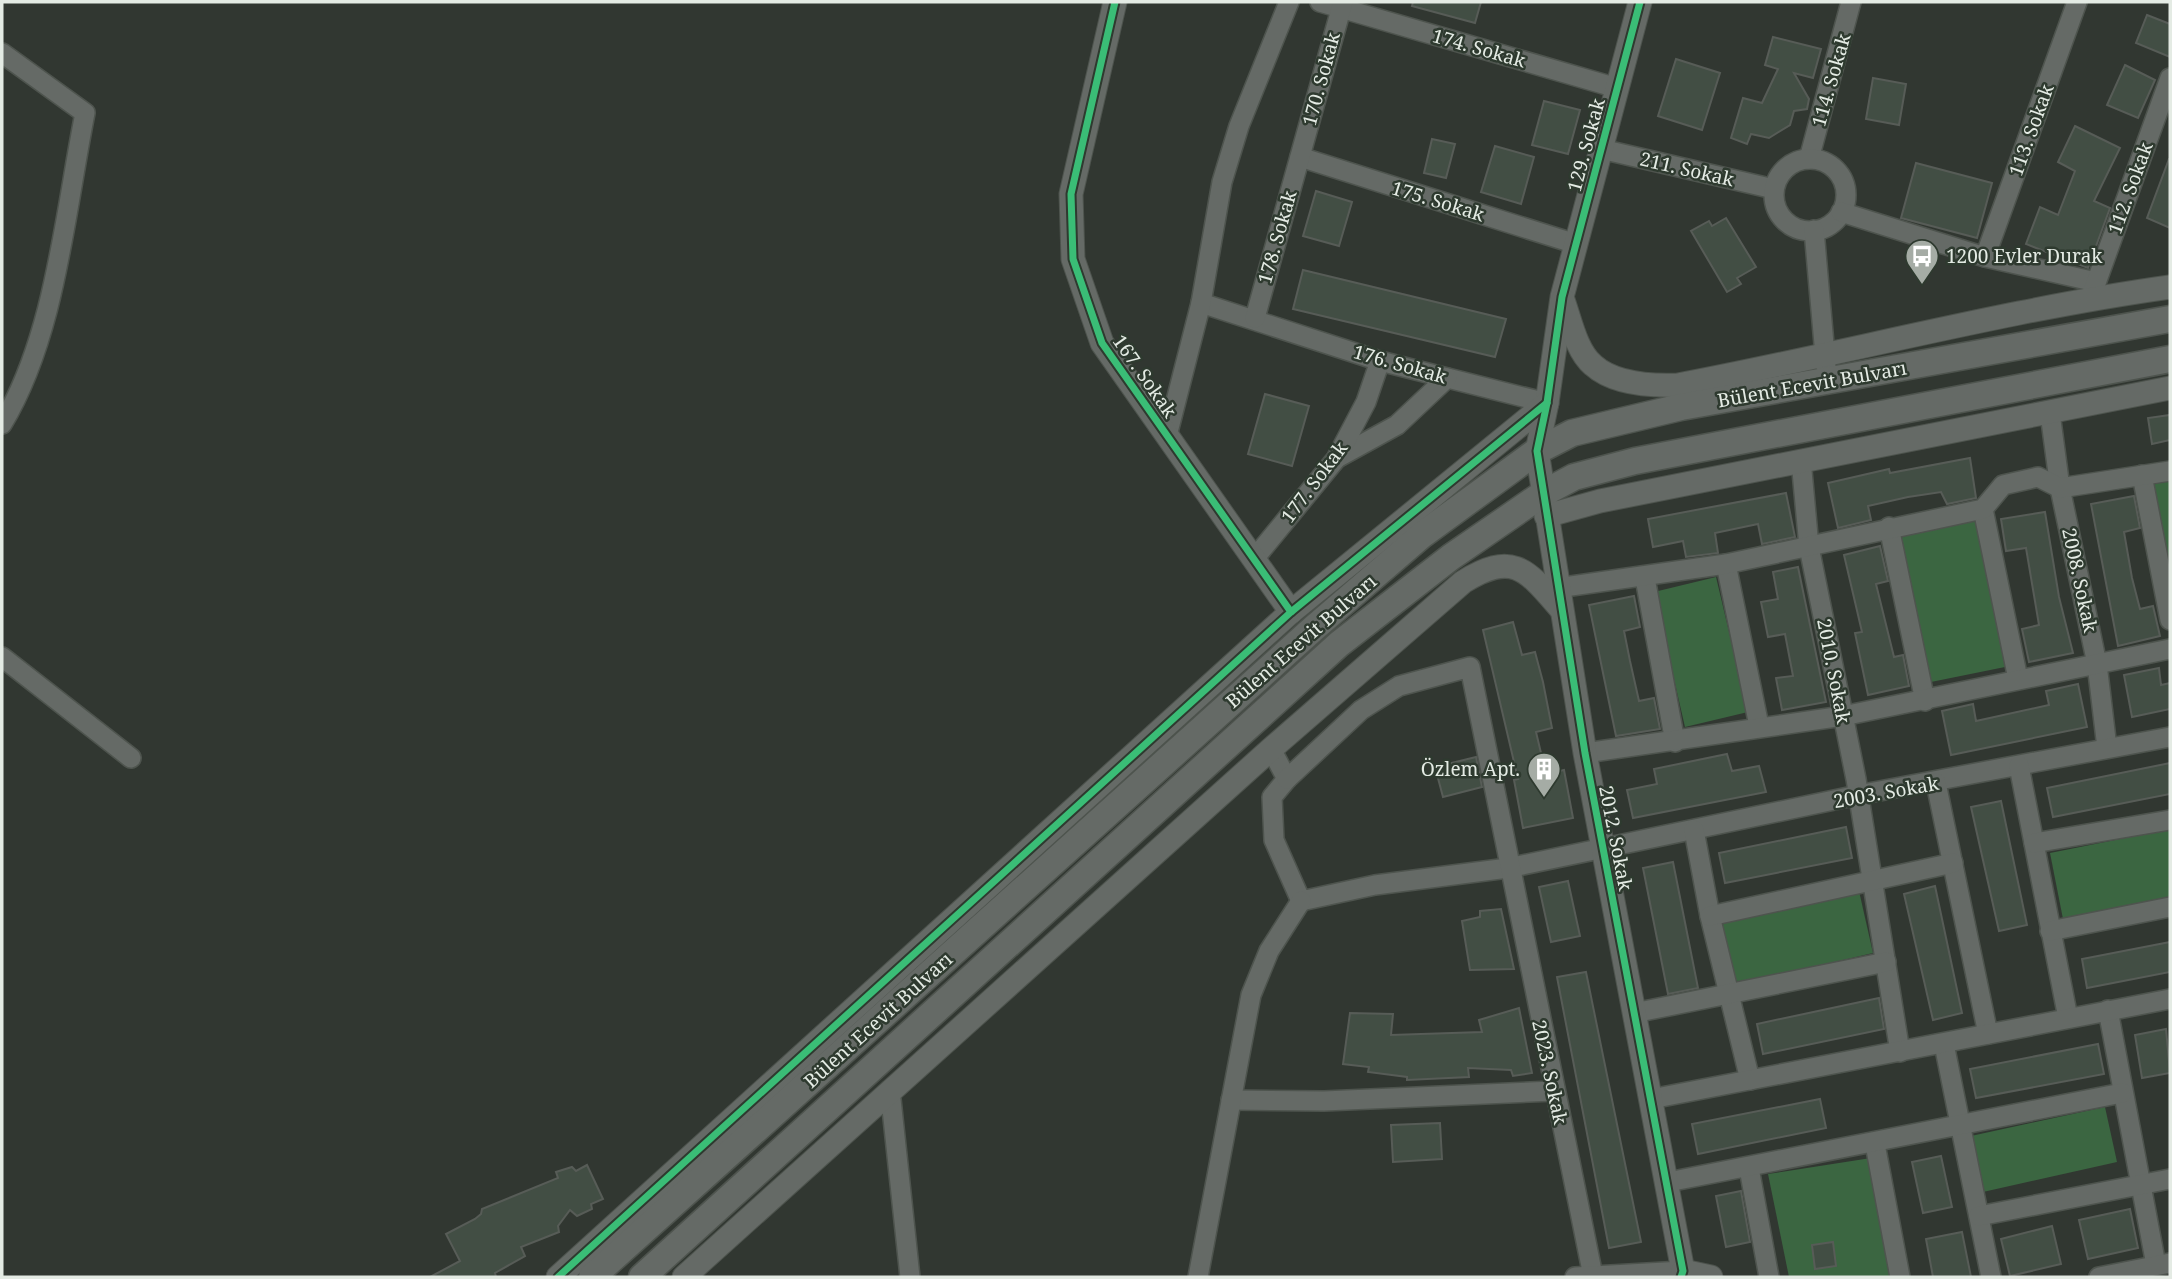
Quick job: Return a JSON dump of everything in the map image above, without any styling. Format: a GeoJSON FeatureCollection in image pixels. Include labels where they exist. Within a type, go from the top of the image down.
{"type":"FeatureCollection","features":[{"type":"Feature","properties":{"kind":"main road","name":"Bülent Ecevit Bulvarı"},"geometry":{"type":"LineString","coordinates":[[592,1277],[1314,628],[1422,535],[1537,451],[1572,433],[1680,396],[1827,382],[2170,318]]}},
{"type":"Feature","properties":{"kind":"main road","name":"Bülent Ecevit Bulvarı"},"geometry":{"type":"LineString","coordinates":[[642,1277],[1339,645],[1451,557],[1545,505],[1574,477],[1635,461],[2170,359]]}},
{"type":"Feature","properties":{"kind":"street","name":"167. Sokak"},"geometry":{"type":"LineString","coordinates":[[1115,2],[1071,194],[1073,259],[1102,343],[1291,612]]}},
{"type":"Feature","properties":{"kind":"street"},"geometry":{"type":"LineString","coordinates":[[1167,436],[1201,303],[1222,182],[1239,126],[1289,2]]}},
{"type":"Feature","properties":{"kind":"street","name":"174. Sokak"},"geometry":{"type":"LineString","coordinates":[[1320,2],[1342,5],[1617,88]]}},
{"type":"Feature","properties":{"kind":"street","name":"129. Sokak"},"geometry":{"type":"LineString","coordinates":[[1547,403],[1562,297],[1640,2]]}},
{"type":"Feature","properties":{"kind":"street","name":"114. Sokak"},"geometry":{"type":"LineString","coordinates":[[1809,159],[1851,2]]}},
{"type":"Feature","properties":{"kind":"street","name":"113. Sokak"},"geometry":{"type":"LineString","coordinates":[[1985,257],[2077,2]]}},
{"type":"Feature","properties":{"kind":"street","name":"170. Sokak"},"geometry":{"type":"LineString","coordinates":[[1300,157],[1342,5]]}},
{"type":"Feature","properties":{"kind":"street"},"geometry":{"type":"LineString","coordinates":[[2,53],[85,113],[43,331],[28,375],[2,424]]}},
{"type":"Feature","properties":{"kind":"street","name":"112. Sokak"},"geometry":{"type":"LineString","coordinates":[[2093,290],[2170,78]]}},
{"type":"Feature","properties":{"kind":"street","name":"211. Sokak"},"geometry":{"type":"LineString","coordinates":[[1601,149],[1774,189]]}},
{"type":"Feature","properties":{"kind":"street","name":"175. Sokak"},"geometry":{"type":"LineString","coordinates":[[1300,157],[1576,244]]}},
{"type":"Feature","properties":{"kind":"street","name":"178. Sokak"},"geometry":{"type":"LineString","coordinates":[[1255,318],[1300,157]]}},
{"type":"Feature","properties":{"kind":"street"},"geometry":{"type":"LineString","coordinates":[[1809,159],[1832,166],[1842,180],[1845,196],[1841,212],[1830,224],[1814,230],[1798,228],[1784,220],[1775,206],[1774,189],[1786,167],[1809,159]]}},
{"type":"Feature","properties":{"kind":"street"},"geometry":{"type":"LineString","coordinates":[[1841,212],[2093,290]]}},
{"type":"Feature","properties":{"kind":"street"},"geometry":{"type":"LineString","coordinates":[[1814,230],[1827,382]]}},
{"type":"Feature","properties":{"kind":"street"},"geometry":{"type":"LineString","coordinates":[[1562,297],[1582,351],[1593,366],[1626,381],[1680,396],[1826,356],[2093,290],[2170,286]]}},
{"type":"Feature","properties":{"kind":"street","name":"176. Sokak"},"geometry":{"type":"LineString","coordinates":[[1201,303],[1255,318],[1380,361],[1547,403]]}},
{"type":"Feature","properties":{"kind":"street","name":"177. Sokak"},"geometry":{"type":"LineString","coordinates":[[1254,559],[1336,459],[1366,402],[1380,361]]}},
{"type":"Feature","properties":{"kind":"street"},"geometry":{"type":"LineString","coordinates":[[1336,459],[1397,425],[1447,378]]}},
{"type":"Feature","properties":{"kind":"street"},"geometry":{"type":"LineString","coordinates":[[1545,505],[1600,501],[2170,388]]}},
{"type":"Feature","properties":{"kind":"street"},"geometry":{"type":"LineString","coordinates":[[558,1277],[1291,612],[1547,403]]}},
{"type":"Feature","properties":{"kind":"street","name":"2012. Sokak"},"geometry":{"type":"LineString","coordinates":[[1547,403],[1537,451],[1558,598],[1584,753],[1668,1182],[1682,1274]]}},
{"type":"Feature","properties":{"kind":"street","name":"2008. Sokak"},"geometry":{"type":"LineString","coordinates":[[2050,413],[2060,488],[2097,664],[2107,748]]}},
{"type":"Feature","properties":{"kind":"street","name":"2010. Sokak"},"geometry":{"type":"LineString","coordinates":[[1801,460],[1810,547],[1858,796],[1900,1052]]}},
{"type":"Feature","properties":{"kind":"street"},"geometry":{"type":"LineString","coordinates":[[684,1277],[1271,749],[1463,582],[1487,567],[1503,565],[1521,570],[1558,598],[1983,509],[2003,485],[2038,477],[2060,488],[2170,471]]}},
{"type":"Feature","properties":{"kind":"street"},"geometry":{"type":"LineString","coordinates":[[2143,475],[2170,620]]}},
{"type":"Feature","properties":{"kind":"street"},"geometry":{"type":"LineString","coordinates":[[1983,509],[2018,679]]}},
{"type":"Feature","properties":{"kind":"street"},"geometry":{"type":"LineString","coordinates":[[1889,527],[1925,701]]}},
{"type":"Feature","properties":{"kind":"street"},"geometry":{"type":"LineString","coordinates":[[1726,564],[1759,726]]}},
{"type":"Feature","properties":{"kind":"street"},"geometry":{"type":"LineString","coordinates":[[1645,578],[1675,742]]}},
{"type":"Feature","properties":{"kind":"street"},"geometry":{"type":"LineString","coordinates":[[1584,753],[1843,716],[2170,649]]}},
{"type":"Feature","properties":{"kind":"street"},"geometry":{"type":"LineString","coordinates":[[2,657],[131,758]]}},
{"type":"Feature","properties":{"kind":"street","name":"2023. Sokak"},"geometry":{"type":"LineString","coordinates":[[1287,779],[1360,710],[1399,686],[1470,667],[1554,1091],[1584,1277]]}},
{"type":"Feature","properties":{"kind":"street","name":"2003. Sokak"},"geometry":{"type":"LineString","coordinates":[[1301,901],[1375,885],[1508,868],[1858,796],[2170,737]]}},
{"type":"Feature","properties":{"kind":"street"},"geometry":{"type":"LineString","coordinates":[[1198,1277],[1251,995],[1269,951],[1301,901],[1280,858],[1272,827],[1272,797],[1287,779],[1271,749]]}},
{"type":"Feature","properties":{"kind":"street"},"geometry":{"type":"LineString","coordinates":[[2018,766],[2068,1018]]}},
{"type":"Feature","properties":{"kind":"street"},"geometry":{"type":"LineString","coordinates":[[1936,783],[1988,1034]]}},
{"type":"Feature","properties":{"kind":"street"},"geometry":{"type":"LineString","coordinates":[[2034,843],[2170,820]]}},
{"type":"Feature","properties":{"kind":"street"},"geometry":{"type":"LineString","coordinates":[[1693,830],[1710,916],[1750,1080]]}},
{"type":"Feature","properties":{"kind":"street"},"geometry":{"type":"LineString","coordinates":[[1710,916],[1953,863]]}},
{"type":"Feature","properties":{"kind":"street"},"geometry":{"type":"LineString","coordinates":[[2050,930],[2170,907]]}},
{"type":"Feature","properties":{"kind":"street"},"geometry":{"type":"LineString","coordinates":[[1634,1013],[1886,962]]}},
{"type":"Feature","properties":{"kind":"street"},"geometry":{"type":"LineString","coordinates":[[1651,1099],[2170,999]]}},
{"type":"Feature","properties":{"kind":"street"},"geometry":{"type":"LineString","coordinates":[[2099,1277],[2163,1264],[2141,1185],[2108,1010]]}},
{"type":"Feature","properties":{"kind":"street"},"geometry":{"type":"LineString","coordinates":[[1944,1044],[1991,1277]]}},
{"type":"Feature","properties":{"kind":"street"},"geometry":{"type":"LineString","coordinates":[[890,1090],[910,1277]]}},
{"type":"Feature","properties":{"kind":"street"},"geometry":{"type":"LineString","coordinates":[[1231,1100],[1324,1101],[1554,1091]]}},
{"type":"Feature","properties":{"kind":"street"},"geometry":{"type":"LineString","coordinates":[[1668,1182],[1875,1144],[2122,1093]]}},
{"type":"Feature","properties":{"kind":"street"},"geometry":{"type":"LineString","coordinates":[[1875,1144],[1900,1277]]}},
{"type":"Feature","properties":{"kind":"street"},"geometry":{"type":"LineString","coordinates":[[1749,1168],[1769,1277]]}},
{"type":"Feature","properties":{"kind":"street"},"geometry":{"type":"LineString","coordinates":[[1979,1216],[2170,1179]]}},
{"type":"Feature","properties":{"kind":"street"},"geometry":{"type":"LineString","coordinates":[[1584,1277],[1682,1274],[1711,1277]]}},
{"type":"Feature","properties":{"kind":"green space"},"geometry":{"type":"Polygon","coordinates":[[[2170,479],[2170,577],[2152,483],[2170,479]]]}},
{"type":"Feature","properties":{"kind":"green space"},"geometry":{"type":"Polygon","coordinates":[[[1975,520],[2005,667],[1931,682],[1901,535],[1975,520]]]}},
{"type":"Feature","properties":{"kind":"green space"},"geometry":{"type":"Polygon","coordinates":[[[1716,577],[1748,712],[1685,727],[1654,592],[1716,577]]]}},
{"type":"Feature","properties":{"kind":"green space"},"geometry":{"type":"Polygon","coordinates":[[[2170,829],[2170,898],[2063,919],[2050,853],[2170,829]]]}},
{"type":"Feature","properties":{"kind":"green space"},"geometry":{"type":"Polygon","coordinates":[[[1859,891],[1873,953],[1737,985],[1722,923],[1859,891]]]}},
{"type":"Feature","properties":{"kind":"green space"},"geometry":{"type":"Polygon","coordinates":[[[2105,1107],[2117,1162],[1983,1192],[1971,1136],[2105,1107]]]}},
{"type":"Feature","properties":{"kind":"green space"},"geometry":{"type":"Polygon","coordinates":[[[1871,1158],[1893,1277],[1789,1277],[1768,1174],[1871,1158]]]}},
{"type":"Feature","properties":{"kind":"building"},"geometry":{"type":"Polygon","coordinates":[[[1413,2],[1481,2],[1475,23],[1412,6],[1413,2]]]}},
{"type":"Feature","properties":{"kind":"building"},"geometry":{"type":"Polygon","coordinates":[[[2147,15],[2170,24],[2170,57],[2136,43],[2147,15]]]}},
{"type":"Feature","properties":{"kind":"building"},"geometry":{"type":"Polygon","coordinates":[[[1773,37],[1821,49],[1813,78],[1794,73],[1809,99],[1807,109],[1794,111],[1790,125],[1769,138],[1751,134],[1747,144],[1731,138],[1743,98],[1762,103],[1778,69],[1765,65],[1773,37]]]}},
{"type":"Feature","properties":{"kind":"building"},"geometry":{"type":"Polygon","coordinates":[[[1676,59],[1720,73],[1702,130],[1658,116],[1676,59]]]}},
{"type":"Feature","properties":{"kind":"building"},"geometry":{"type":"Polygon","coordinates":[[[2125,65],[2155,80],[2138,118],[2107,105],[2125,65]]]}},
{"type":"Feature","properties":{"kind":"building"},"geometry":{"type":"Polygon","coordinates":[[[1873,78],[1906,84],[1899,125],[1866,119],[1873,78]]]}},
{"type":"Feature","properties":{"kind":"building"},"geometry":{"type":"Polygon","coordinates":[[[1544,101],[1580,110],[1568,154],[1532,145],[1544,101]]]}},
{"type":"Feature","properties":{"kind":"building"},"geometry":{"type":"Polygon","coordinates":[[[2075,126],[2120,148],[2094,201],[2110,208],[2088,268],[2026,244],[2040,207],[2058,215],[2075,171],[2058,162],[2075,126]]]}},
{"type":"Feature","properties":{"kind":"building"},"geometry":{"type":"Polygon","coordinates":[[[1432,139],[1455,144],[1446,178],[1424,173],[1432,139]]]}},
{"type":"Feature","properties":{"kind":"building"},"geometry":{"type":"Polygon","coordinates":[[[1495,146],[1534,157],[1521,204],[1481,192],[1495,146]]]}},
{"type":"Feature","properties":{"kind":"building"},"geometry":{"type":"Polygon","coordinates":[[[2170,159],[2170,228],[2147,218],[2170,159]]]}},
{"type":"Feature","properties":{"kind":"building"},"geometry":{"type":"Polygon","coordinates":[[[1916,163],[1992,183],[1977,238],[1901,218],[1916,163]]]}},
{"type":"Feature","properties":{"kind":"building"},"geometry":{"type":"Polygon","coordinates":[[[1316,191],[1352,202],[1339,246],[1303,236],[1316,191]]]}},
{"type":"Feature","properties":{"kind":"building"},"geometry":{"type":"Polygon","coordinates":[[[1726,218],[1756,267],[1737,278],[1741,284],[1727,292],[1691,231],[1709,221],[1712,226],[1726,218]]]}},
{"type":"Feature","properties":{"kind":"building"},"geometry":{"type":"Polygon","coordinates":[[[1303,270],[1506,319],[1495,357],[1293,309],[1303,270]]]}},
{"type":"Feature","properties":{"kind":"building"},"geometry":{"type":"Polygon","coordinates":[[[1265,394],[1309,406],[1292,466],[1248,454],[1265,394]]]}},
{"type":"Feature","properties":{"kind":"building"},"geometry":{"type":"Polygon","coordinates":[[[2170,415],[2170,440],[2152,444],[2148,418],[2170,415]]]}},
{"type":"Feature","properties":{"kind":"building"},"geometry":{"type":"Polygon","coordinates":[[[1970,458],[1976,498],[1947,504],[1941,492],[1908,497],[1868,506],[1871,520],[1838,528],[1828,483],[1889,469],[1890,473],[1970,458]]]}},
{"type":"Feature","properties":{"kind":"building"},"geometry":{"type":"Polygon","coordinates":[[[1786,493],[1795,537],[1762,544],[1758,524],[1715,533],[1718,553],[1686,557],[1683,541],[1653,547],[1648,519],[1786,493]]]}},
{"type":"Feature","properties":{"kind":"building"},"geometry":{"type":"Polygon","coordinates":[[[2134,496],[2140,528],[2124,532],[2132,578],[2140,609],[2153,606],[2160,636],[2118,646],[2091,504],[2134,496]]]}},
{"type":"Feature","properties":{"kind":"building"},"geometry":{"type":"Polygon","coordinates":[[[2045,512],[2059,597],[2073,653],[2029,662],[2022,629],[2039,625],[2026,548],[2006,551],[2001,519],[2045,512]]]}},
{"type":"Feature","properties":{"kind":"building"},"geometry":{"type":"Polygon","coordinates":[[[1880,546],[1888,581],[1876,584],[1894,657],[1903,655],[1909,686],[1868,695],[1855,633],[1862,632],[1844,555],[1880,546]]]}},
{"type":"Feature","properties":{"kind":"building"},"geometry":{"type":"Polygon","coordinates":[[[1798,567],[1826,702],[1782,710],[1776,678],[1793,676],[1785,634],[1768,637],[1761,602],[1778,599],[1773,572],[1798,567]]]}},
{"type":"Feature","properties":{"kind":"building"},"geometry":{"type":"Polygon","coordinates":[[[1634,596],[1640,627],[1624,631],[1639,701],[1654,698],[1660,729],[1616,736],[1589,605],[1634,596]]]}},
{"type":"Feature","properties":{"kind":"building"},"geometry":{"type":"Polygon","coordinates":[[[1513,622],[1522,655],[1535,652],[1543,682],[1552,728],[1536,732],[1546,774],[1564,770],[1573,818],[1523,828],[1514,780],[1518,779],[1483,630],[1513,622]]]}},
{"type":"Feature","properties":{"kind":"building"},"geometry":{"type":"Polygon","coordinates":[[[2159,668],[2161,685],[2170,683],[2170,709],[2132,717],[2124,675],[2159,668]]]}},
{"type":"Feature","properties":{"kind":"building"},"geometry":{"type":"Polygon","coordinates":[[[2078,684],[2087,727],[1951,755],[1942,711],[1973,704],[1976,721],[2049,705],[2046,691],[2078,684]]]}},
{"type":"Feature","properties":{"kind":"building"},"geometry":{"type":"Polygon","coordinates":[[[1727,754],[1732,771],[1759,766],[1766,792],[1633,818],[1627,790],[1657,784],[1654,769],[1727,754]]]}},
{"type":"Feature","properties":{"kind":"building"},"geometry":{"type":"Polygon","coordinates":[[[1476,757],[1482,787],[1443,797],[1435,767],[1476,757]]]}},
{"type":"Feature","properties":{"kind":"building"},"geometry":{"type":"Polygon","coordinates":[[[2170,763],[2170,794],[2053,817],[2047,788],[2170,763]]]}},
{"type":"Feature","properties":{"kind":"building"},"geometry":{"type":"Polygon","coordinates":[[[2001,801],[2027,925],[1999,931],[1971,807],[2001,801]]]}},
{"type":"Feature","properties":{"kind":"building"},"geometry":{"type":"Polygon","coordinates":[[[1846,827],[1852,858],[1725,883],[1719,853],[1846,827]]]}},
{"type":"Feature","properties":{"kind":"building"},"geometry":{"type":"Polygon","coordinates":[[[1673,862],[1698,988],[1668,994],[1643,868],[1673,862]]]}},
{"type":"Feature","properties":{"kind":"building"},"geometry":{"type":"Polygon","coordinates":[[[1568,881],[1580,936],[1551,942],[1539,887],[1568,881]]]}},
{"type":"Feature","properties":{"kind":"building"},"geometry":{"type":"Polygon","coordinates":[[[1935,886],[1962,1013],[1933,1020],[1904,894],[1935,886]]]}},
{"type":"Feature","properties":{"kind":"building"},"geometry":{"type":"Polygon","coordinates":[[[1501,909],[1514,969],[1470,970],[1462,921],[1480,917],[1480,911],[1501,909]]]}},
{"type":"Feature","properties":{"kind":"building"},"geometry":{"type":"Polygon","coordinates":[[[2170,942],[2170,972],[2087,988],[2082,959],[2170,942]]]}},
{"type":"Feature","properties":{"kind":"building"},"geometry":{"type":"Polygon","coordinates":[[[1586,972],[1641,1242],[1609,1248],[1557,977],[1586,972]]]}},
{"type":"Feature","properties":{"kind":"building"},"geometry":{"type":"Polygon","coordinates":[[[1879,998],[1884,1029],[1763,1054],[1757,1024],[1879,998]]]}},
{"type":"Feature","properties":{"kind":"building"},"geometry":{"type":"Polygon","coordinates":[[[1519,1008],[1532,1073],[1513,1076],[1511,1070],[1468,1068],[1469,1077],[1407,1080],[1407,1077],[1368,1072],[1369,1067],[1343,1064],[1350,1013],[1393,1014],[1391,1035],[1482,1032],[1479,1020],[1519,1008]]]}},
{"type":"Feature","properties":{"kind":"building"},"geometry":{"type":"Polygon","coordinates":[[[2166,1029],[2170,1073],[2142,1078],[2135,1035],[2166,1029]]]}},
{"type":"Feature","properties":{"kind":"building"},"geometry":{"type":"Polygon","coordinates":[[[2098,1044],[2104,1074],[1976,1098],[1970,1069],[2098,1044]]]}},
{"type":"Feature","properties":{"kind":"building"},"geometry":{"type":"Polygon","coordinates":[[[1820,1099],[1826,1128],[1698,1154],[1692,1124],[1820,1099]]]}},
{"type":"Feature","properties":{"kind":"building"},"geometry":{"type":"Polygon","coordinates":[[[1440,1123],[1442,1159],[1393,1162],[1391,1125],[1440,1123]]]}},
{"type":"Feature","properties":{"kind":"building"},"geometry":{"type":"Polygon","coordinates":[[[1941,1156],[1952,1207],[1923,1213],[1912,1162],[1941,1156]]]}},
{"type":"Feature","properties":{"kind":"building"},"geometry":{"type":"Polygon","coordinates":[[[587,1165],[603,1199],[591,1204],[592,1209],[577,1216],[570,1210],[558,1226],[559,1232],[521,1247],[525,1256],[495,1273],[496,1277],[430,1277],[460,1261],[446,1234],[475,1219],[482,1209],[558,1178],[556,1172],[572,1167],[576,1171],[587,1165]]]}},
{"type":"Feature","properties":{"kind":"building"},"geometry":{"type":"Polygon","coordinates":[[[1741,1191],[1750,1242],[1726,1247],[1716,1196],[1741,1191]]]}},
{"type":"Feature","properties":{"kind":"building"},"geometry":{"type":"Polygon","coordinates":[[[2130,1209],[2138,1248],[2088,1259],[2079,1220],[2130,1209]]]}},
{"type":"Feature","properties":{"kind":"building"},"geometry":{"type":"Polygon","coordinates":[[[2052,1226],[2061,1264],[2010,1276],[2001,1239],[2052,1226]]]}},
{"type":"Feature","properties":{"kind":"building"},"geometry":{"type":"Polygon","coordinates":[[[1962,1232],[1971,1277],[1933,1277],[1926,1239],[1962,1232]]]}},
{"type":"Feature","properties":{"kind":"building"},"geometry":{"type":"Polygon","coordinates":[[[1833,1242],[1836,1266],[1815,1269],[1812,1245],[1833,1242]]]}},
{"type":"Feature","properties":{"kind":"cycle path"},"geometry":{"type":"LineString","coordinates":[[1115,2],[1071,194],[1073,259],[1102,343],[1291,612]]}},
{"type":"Feature","properties":{"kind":"cycle path"},"geometry":{"type":"LineString","coordinates":[[1640,2],[1562,297],[1547,403],[1537,451],[1585,753],[1683,1271],[1681,1277]]}},
{"type":"Feature","properties":{"kind":"cycle path"},"geometry":{"type":"LineString","coordinates":[[558,1277],[1291,612],[1547,403]]}},
{"type":"Feature","properties":{"kind":"place","name":"1200 Evler Durak"},"geometry":{"type":"Point","coordinates":[1922,286]}},
{"type":"Feature","properties":{"kind":"place","name":"Özlem Apt."},"geometry":{"type":"Point","coordinates":[1544,799]}}]}
